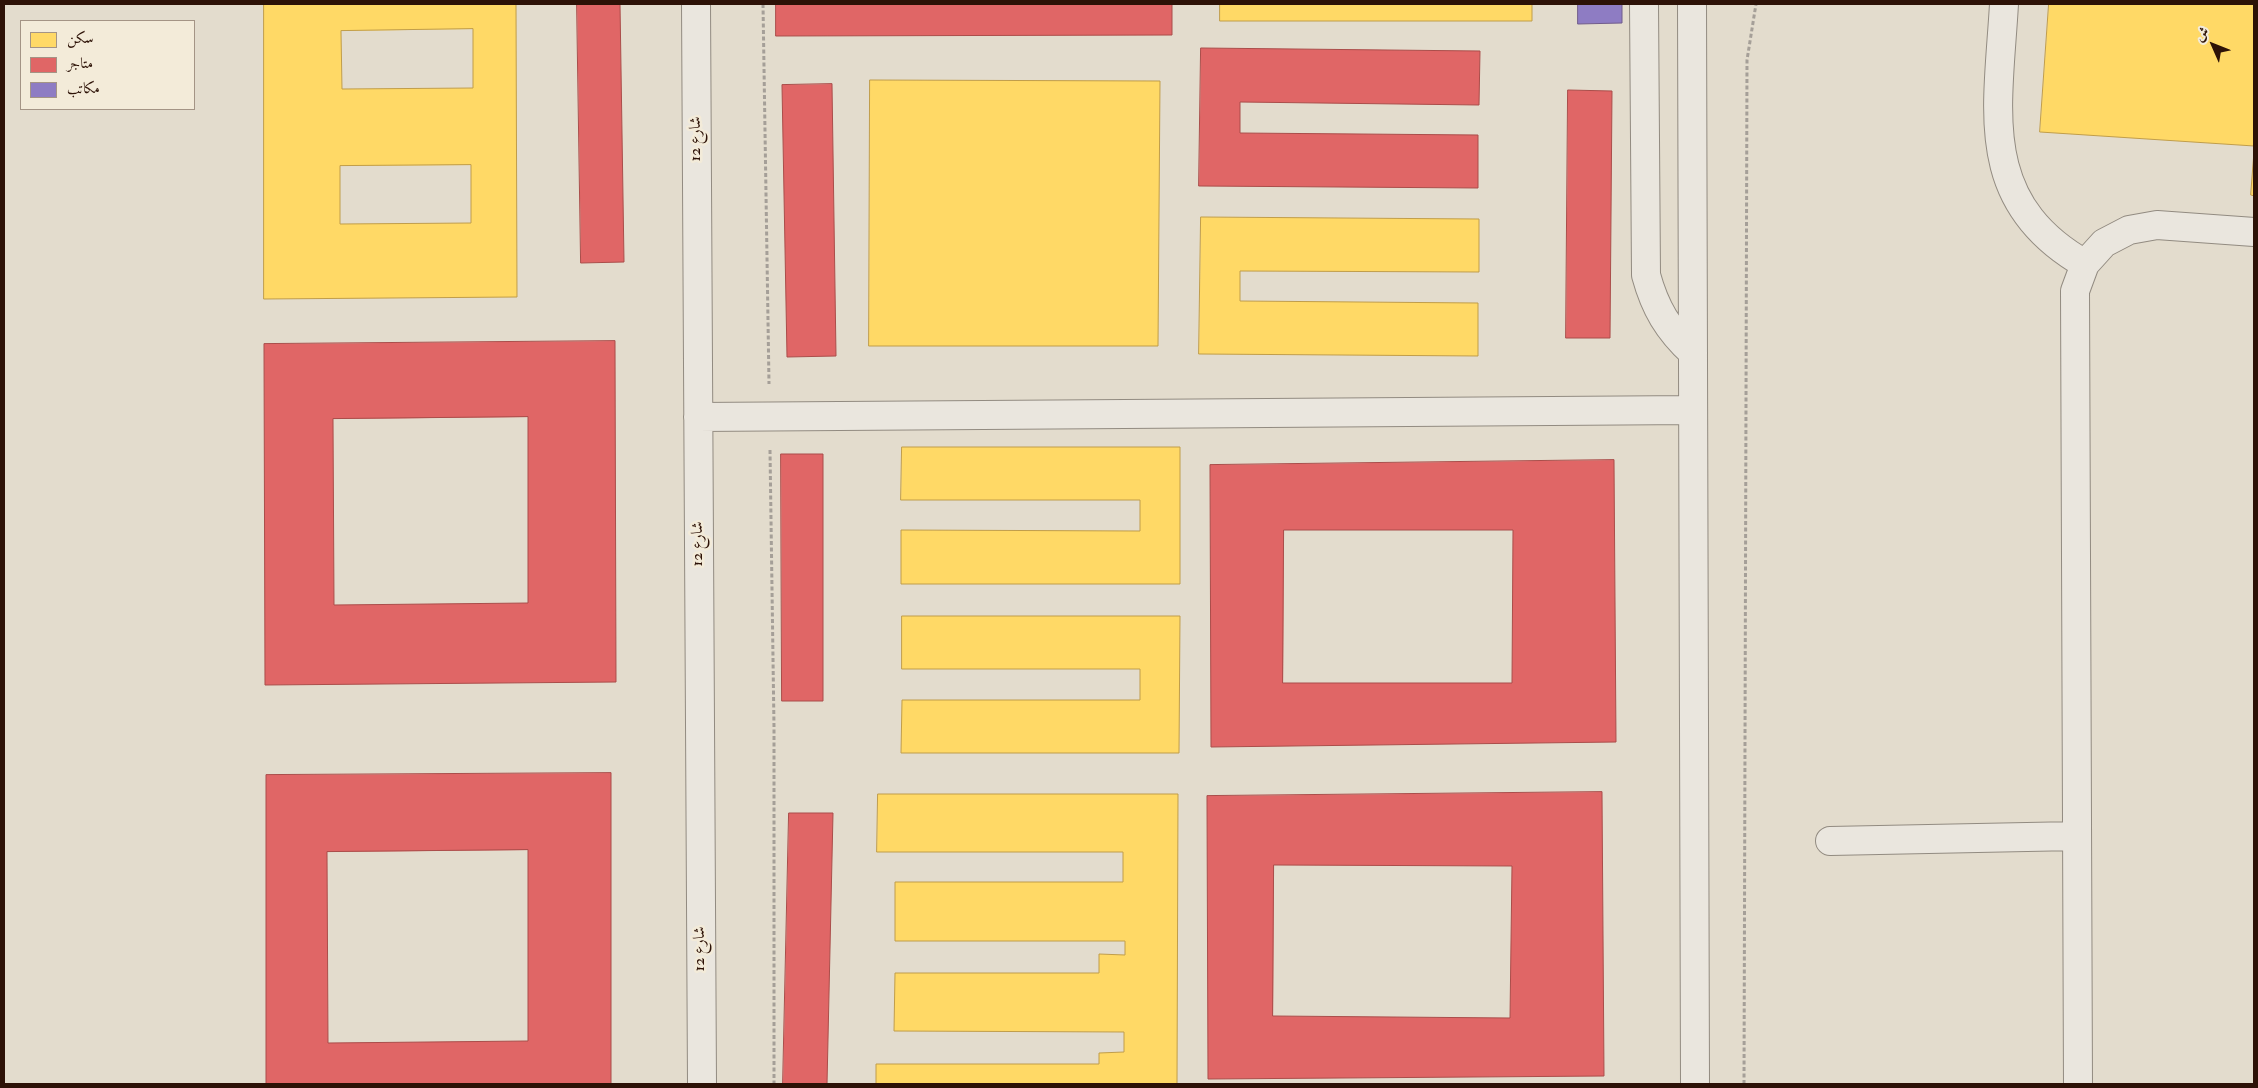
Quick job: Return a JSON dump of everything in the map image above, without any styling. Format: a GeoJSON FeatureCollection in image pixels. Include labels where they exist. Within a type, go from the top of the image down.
{"type":"FeatureCollection","features":[{"type":"Feature","properties":{"kind":"street","name":"شارع 12"},"geometry":{"type":"LineString","coordinates":[[696,4],[702,1084]]}},
{"type":"Feature","properties":{"kind":"street"},"geometry":{"type":"LineString","coordinates":[[1644,4],[1646,275],[1652,298],[1662,319],[1676,337],[1693,353]]}},
{"type":"Feature","properties":{"kind":"street"},"geometry":{"type":"LineString","coordinates":[[1692,4],[1696,1084]]}},
{"type":"Feature","properties":{"kind":"street"},"geometry":{"type":"LineString","coordinates":[[2004,4],[1997,125],[2000,150],[2006,174],[2015,196],[2034,224],[2064,252],[2085,264]]}},
{"type":"Feature","properties":{"kind":"street"},"geometry":{"type":"LineString","coordinates":[[2078,1084],[2075,291],[2085,264],[2104,243],[2129,230],[2157,225],[2254,232]]}},
{"type":"Feature","properties":{"kind":"street"},"geometry":{"type":"LineString","coordinates":[[698,417],[1693,410]]}},
{"type":"Feature","properties":{"kind":"street"},"geometry":{"type":"LineString","coordinates":[[1830,841],[2076,836]]}},
{"type":"Feature","properties":{"kind":"path"},"geometry":{"type":"LineString","coordinates":[[763,4],[774,727],[774,1084]]}},
{"type":"Feature","properties":{"kind":"path"},"geometry":{"type":"LineString","coordinates":[[1744,1084],[1746,60],[1756,4]]}},
{"type":"Feature","properties":{"kind":"building: سكن"},"geometry":{"type":"Polygon","coordinates":[[[264,4],[516,4],[517,297],[264,299],[264,4]],[[473,29],[341,31],[342,89],[473,88],[473,29]],[[471,165],[340,166],[340,224],[471,223],[471,165]]]}},
{"type":"Feature","properties":{"kind":"building: سكن"},"geometry":{"type":"Polygon","coordinates":[[[1220,4],[1532,4],[1532,21],[1220,21],[1220,4]]]}},
{"type":"Feature","properties":{"kind":"building: سكن"},"geometry":{"type":"Polygon","coordinates":[[[2049,4],[2254,4],[2254,146],[2040,132],[2049,4]]]}},
{"type":"Feature","properties":{"kind":"building: سكن"},"geometry":{"type":"Polygon","coordinates":[[[870,80],[1160,81],[1158,346],[869,346],[870,80]]]}},
{"type":"Feature","properties":{"kind":"building: سكن"},"geometry":{"type":"Polygon","coordinates":[[[2254,152],[2254,196],[2251,195],[2254,152]]]}},
{"type":"Feature","properties":{"kind":"building: سكن"},"geometry":{"type":"Polygon","coordinates":[[[1201,217],[1479,219],[1479,272],[1240,271],[1240,301],[1478,303],[1478,356],[1199,354],[1201,217]]]}},
{"type":"Feature","properties":{"kind":"building: سكن"},"geometry":{"type":"Polygon","coordinates":[[[902,447],[1180,447],[1180,584],[901,584],[901,530],[1140,531],[1140,500],[901,500],[902,447]]]}},
{"type":"Feature","properties":{"kind":"building: سكن"},"geometry":{"type":"Polygon","coordinates":[[[902,616],[1180,616],[1179,753],[901,753],[902,700],[1140,700],[1140,669],[902,669],[902,616]]]}},
{"type":"Feature","properties":{"kind":"building: سكن"},"geometry":{"type":"Polygon","coordinates":[[[878,794],[1178,794],[1177,1084],[876,1084],[876,1064],[1099,1064],[1099,1053],[1124,1052],[1124,1032],[894,1031],[895,973],[1099,973],[1099,954],[1125,955],[1125,941],[895,941],[895,882],[1123,882],[1123,852],[877,852],[878,794]]]}},
{"type":"Feature","properties":{"kind":"building: متاجر"},"geometry":{"type":"Polygon","coordinates":[[[577,4],[620,4],[624,262],[581,263],[577,4]]]}},
{"type":"Feature","properties":{"kind":"building: متاجر"},"geometry":{"type":"Polygon","coordinates":[[[776,4],[1172,4],[1172,35],[776,36],[776,4]]]}},
{"type":"Feature","properties":{"kind":"building: متاجر"},"geometry":{"type":"Polygon","coordinates":[[[1201,48],[1480,51],[1479,105],[1240,102],[1240,133],[1478,135],[1478,188],[1199,186],[1201,48]]]}},
{"type":"Feature","properties":{"kind":"building: متاجر"},"geometry":{"type":"Polygon","coordinates":[[[832,84],[836,356],[787,357],[782,85],[832,84]]]}},
{"type":"Feature","properties":{"kind":"building: متاجر"},"geometry":{"type":"Polygon","coordinates":[[[1568,90],[1612,91],[1610,338],[1566,338],[1568,90]]]}},
{"type":"Feature","properties":{"kind":"building: متاجر"},"geometry":{"type":"Polygon","coordinates":[[[615,341],[616,682],[265,685],[264,344],[615,341]],[[528,417],[333,419],[334,605],[528,603],[528,417]]]}},
{"type":"Feature","properties":{"kind":"building: متاجر"},"geometry":{"type":"Polygon","coordinates":[[[781,454],[823,454],[823,701],[782,701],[781,454]]]}},
{"type":"Feature","properties":{"kind":"building: متاجر"},"geometry":{"type":"Polygon","coordinates":[[[1614,460],[1616,742],[1211,747],[1210,465],[1614,460]],[[1284,530],[1283,683],[1512,683],[1513,530],[1284,530]]]}},
{"type":"Feature","properties":{"kind":"building: متاجر"},"geometry":{"type":"Polygon","coordinates":[[[611,773],[611,1084],[266,1084],[266,775],[611,773]],[[528,850],[327,852],[328,1043],[528,1041],[528,850]]]}},
{"type":"Feature","properties":{"kind":"building: متاجر"},"geometry":{"type":"Polygon","coordinates":[[[1602,792],[1604,1076],[1208,1079],[1207,796],[1602,792]],[[1274,865],[1273,1016],[1510,1018],[1512,866],[1274,865]]]}},
{"type":"Feature","properties":{"kind":"building: متاجر"},"geometry":{"type":"Polygon","coordinates":[[[789,813],[833,813],[827,1084],[783,1084],[789,813]]]}},
{"type":"Feature","properties":{"kind":"building: مكاتب"},"geometry":{"type":"Polygon","coordinates":[[[1578,4],[1622,4],[1622,23],[1578,24],[1578,4]]]}}]}
